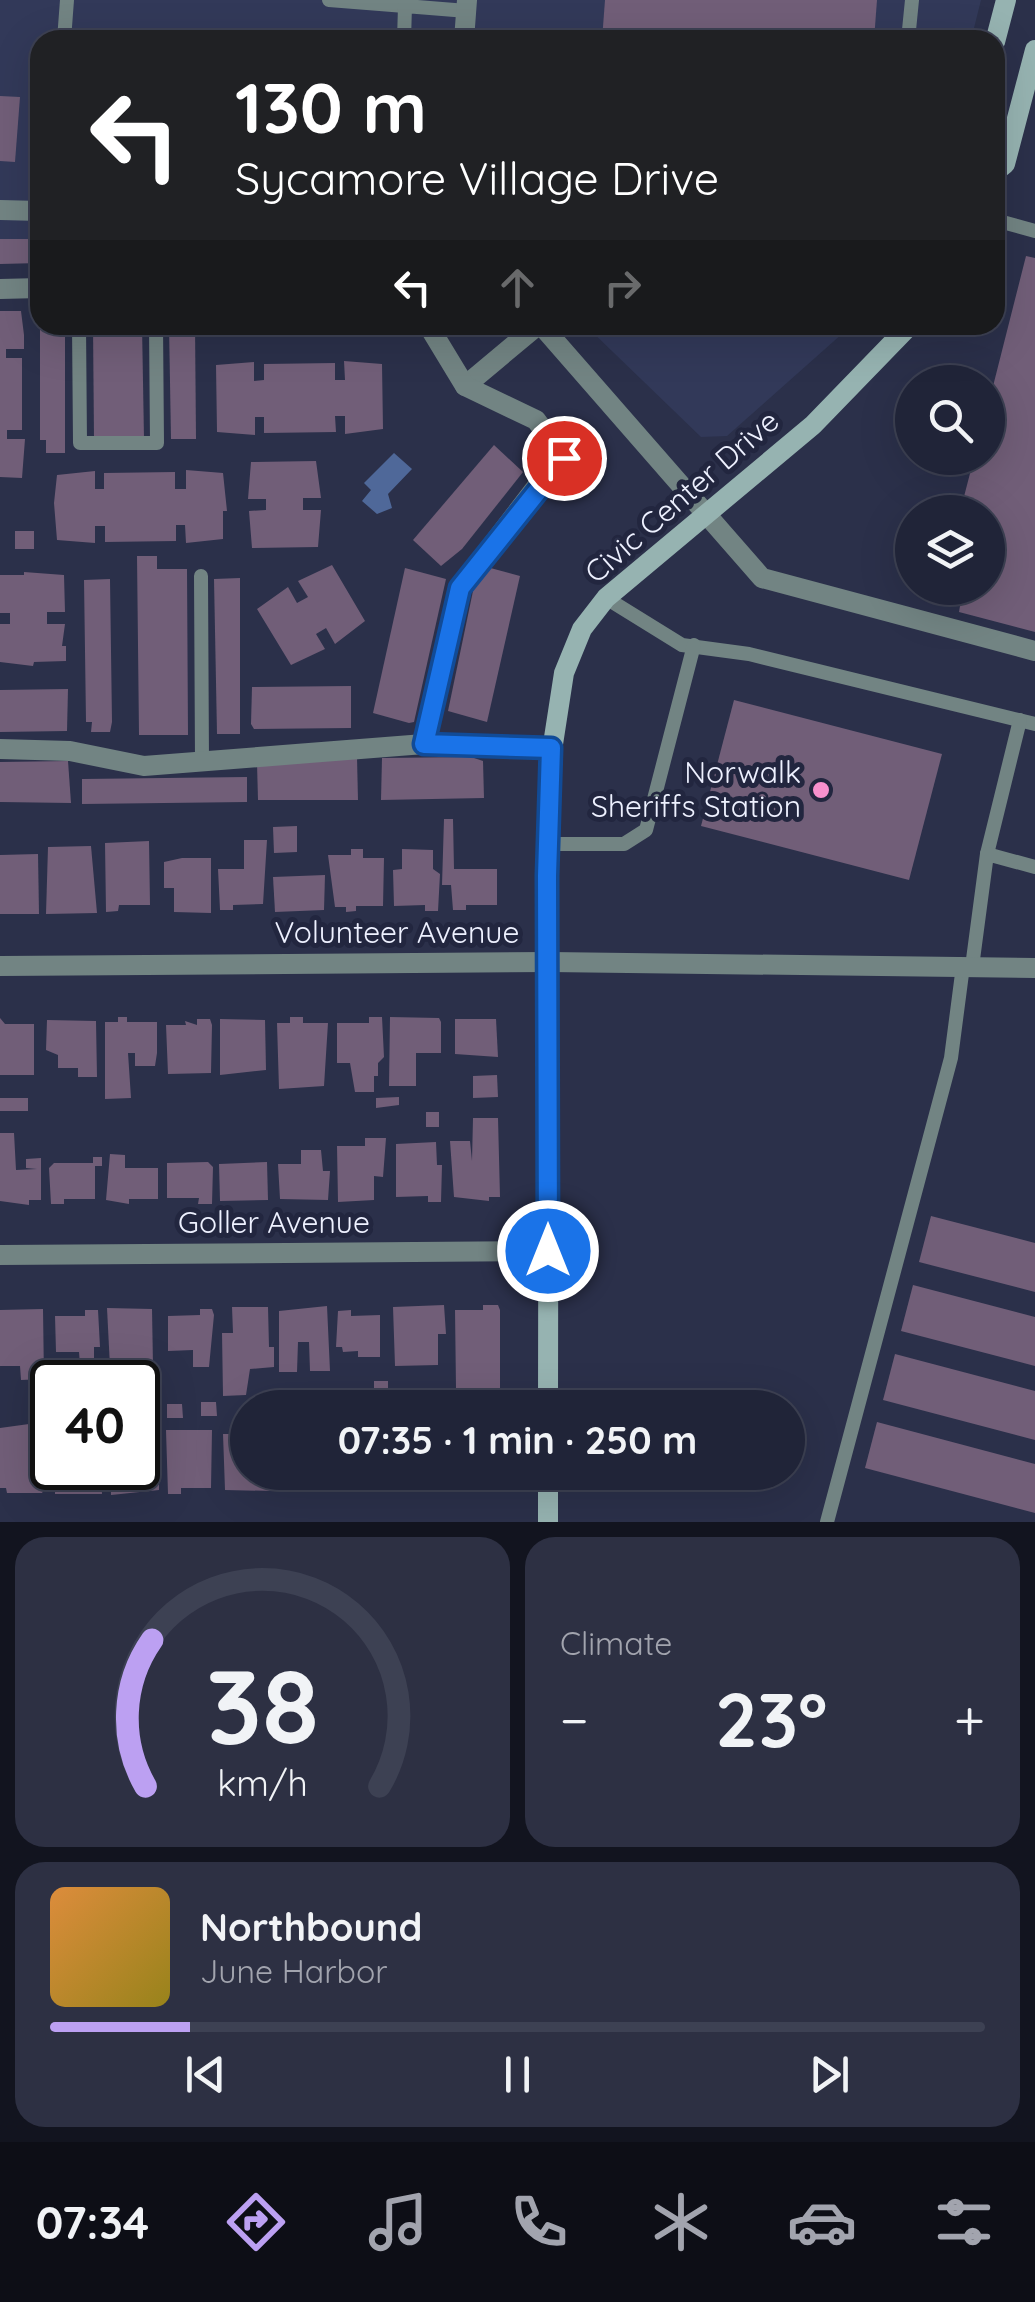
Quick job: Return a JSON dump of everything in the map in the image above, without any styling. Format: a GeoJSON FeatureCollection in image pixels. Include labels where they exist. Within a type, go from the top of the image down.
{"type":"FeatureCollection","features":[{"type":"Feature","properties":{"kind":"street"},"geometry":{"type":"LineString","coordinates":[[998,30],[1006,0]]}},
{"type":"Feature","properties":{"kind":"street"},"geometry":{"type":"LineString","coordinates":[[465,30],[467,5]]}},
{"type":"Feature","properties":{"kind":"street"},"geometry":{"type":"LineString","coordinates":[[1005,165],[1035,50]]}},
{"type":"Feature","properties":{"kind":"street"},"geometry":{"type":"LineString","coordinates":[[0,210],[30,211]]}},
{"type":"Feature","properties":{"kind":"street"},"geometry":{"type":"LineString","coordinates":[[0,289],[30,288]]}},
{"type":"Feature","properties":{"kind":"street"},"geometry":{"type":"LineString","coordinates":[[424,744],[460,588],[564,458],[536,420],[465,386],[434,335]]}},
{"type":"Feature","properties":{"kind":"street"},"geometry":{"type":"LineString","coordinates":[[465,386],[528,335]]}},
{"type":"Feature","properties":{"kind":"street"},"geometry":{"type":"LineString","coordinates":[[549,335],[752,569],[770,583],[1035,651]]}},
{"type":"Feature","properties":{"kind":"street","name":"Civic Center Drive"},"geometry":{"type":"LineString","coordinates":[[548,1390],[548,844],[551,748],[564,674],[582,629],[606,598],[812,425],[900,335]]}},
{"type":"Feature","properties":{"kind":"street"},"geometry":{"type":"LineString","coordinates":[[0,749],[70,751],[144,766],[424,744],[551,748]]}},
{"type":"Feature","properties":{"kind":"street","name":"Volunteer Avenue"},"geometry":{"type":"LineString","coordinates":[[0,966],[550,962],[1035,968]]}},
{"type":"Feature","properties":{"kind":"street","name":"Goller Avenue"},"geometry":{"type":"LineString","coordinates":[[0,1256],[548,1251]]}},
{"type":"Feature","properties":{"kind":"street"},"geometry":{"type":"LineString","coordinates":[[548,1490],[548,1522]]}},
{"type":"Feature","properties":{"kind":"lane"},"geometry":{"type":"LineString","coordinates":[[65,30],[67,0]]}},
{"type":"Feature","properties":{"kind":"lane"},"geometry":{"type":"LineString","coordinates":[[329,0],[406,6],[467,5]]}},
{"type":"Feature","properties":{"kind":"lane"},"geometry":{"type":"LineString","coordinates":[[909,30],[912,0]]}},
{"type":"Feature","properties":{"kind":"lane"},"geometry":{"type":"LineString","coordinates":[[405,30],[406,6]]}},
{"type":"Feature","properties":{"kind":"lane"},"geometry":{"type":"LineString","coordinates":[[1005,222],[1035,230]]}},
{"type":"Feature","properties":{"kind":"lane"},"geometry":{"type":"LineString","coordinates":[[78,335],[80,443],[157,443],[156,335]]}},
{"type":"Feature","properties":{"kind":"lane"},"geometry":{"type":"LineString","coordinates":[[201,576],[202,762]]}},
{"type":"Feature","properties":{"kind":"lane"},"geometry":{"type":"LineString","coordinates":[[606,598],[682,645],[694,644],[1027,722],[986,854],[951,1058],[826,1522]]}},
{"type":"Feature","properties":{"kind":"lane"},"geometry":{"type":"LineString","coordinates":[[548,844],[624,844],[646,830],[694,644]]}},
{"type":"Feature","properties":{"kind":"lane"},"geometry":{"type":"LineString","coordinates":[[986,854],[1035,866]]}},
{"type":"Feature","properties":{"kind":"shaded area"},"geometry":{"type":"Polygon","coordinates":[[[0,0],[981,0],[974,30],[30,30],[30,243],[0,242],[0,0]]]}},
{"type":"Feature","properties":{"kind":"shaded area"},"geometry":{"type":"Polygon","coordinates":[[[595,335],[841,335],[727,436],[701,437],[595,335]]]}},
{"type":"Feature","properties":{"kind":"shaded area"},"geometry":{"type":"Polygon","coordinates":[[[394,453],[412,469],[388,494],[392,508],[377,514],[362,501],[371,490],[364,483],[394,453]]]}},
{"type":"Feature","properties":{"kind":"building"},"geometry":{"type":"Polygon","coordinates":[[[605,0],[877,0],[875,30],[603,30],[605,0]]]}},
{"type":"Feature","properties":{"kind":"building"},"geometry":{"type":"Polygon","coordinates":[[[0,96],[20,97],[15,162],[0,161],[0,96]]]}},
{"type":"Feature","properties":{"kind":"building"},"geometry":{"type":"Polygon","coordinates":[[[0,239],[30,239],[30,263],[0,264],[0,239]]]}},
{"type":"Feature","properties":{"kind":"building"},"geometry":{"type":"Polygon","coordinates":[[[1026,256],[1035,258],[1035,632],[959,612],[960,606],[956,605],[1005,605],[1005,495],[964,495],[970,475],[1005,475],[1005,365],[998,365],[1026,256]]]}},
{"type":"Feature","properties":{"kind":"building"},"geometry":{"type":"Polygon","coordinates":[[[0,311],[21,311],[24,349],[6,349],[6,358],[22,358],[22,430],[7,430],[7,439],[25,439],[22,478],[0,477],[0,311]]]}},
{"type":"Feature","properties":{"kind":"building"},"geometry":{"type":"Polygon","coordinates":[[[40,335],[65,335],[65,453],[46,453],[46,440],[40,440],[40,335]]]}},
{"type":"Feature","properties":{"kind":"building"},"geometry":{"type":"Polygon","coordinates":[[[93,335],[142,335],[144,439],[94,439],[93,335]]]}},
{"type":"Feature","properties":{"kind":"building"},"geometry":{"type":"Polygon","coordinates":[[[169,335],[195,335],[196,439],[171,439],[169,335]]]}},
{"type":"Feature","properties":{"kind":"building"},"geometry":{"type":"Polygon","coordinates":[[[344,361],[382,364],[383,429],[345,434],[345,416],[335,416],[336,432],[264,433],[264,417],[255,417],[255,435],[217,432],[216,365],[254,362],[254,381],[264,380],[264,364],[335,363],[335,380],[345,380],[344,361]]]}},
{"type":"Feature","properties":{"kind":"building"},"geometry":{"type":"Polygon","coordinates":[[[494,445],[523,472],[462,549],[441,566],[413,540],[494,445]]]}},
{"type":"Feature","properties":{"kind":"building"},"geometry":{"type":"Polygon","coordinates":[[[316,461],[321,498],[303,498],[303,510],[321,510],[318,547],[252,548],[249,511],[266,510],[266,499],[248,499],[251,462],[316,461]]]}},
{"type":"Feature","properties":{"kind":"building"},"geometry":{"type":"Polygon","coordinates":[[[186,470],[223,473],[227,511],[223,511],[223,539],[186,543],[185,525],[176,525],[176,541],[105,542],[105,526],[95,526],[95,543],[57,540],[57,475],[95,471],[95,489],[104,489],[104,473],[175,472],[175,489],[186,489],[186,470]]]}},
{"type":"Feature","properties":{"kind":"building"},"geometry":{"type":"Polygon","coordinates":[[[15,531],[34,531],[34,549],[15,549],[15,531]]]}},
{"type":"Feature","properties":{"kind":"building"},"geometry":{"type":"Polygon","coordinates":[[[137,556],[157,556],[157,569],[187,569],[188,735],[139,735],[137,556]]]}},
{"type":"Feature","properties":{"kind":"building"},"geometry":{"type":"Polygon","coordinates":[[[332,565],[365,621],[335,644],[326,628],[316,634],[325,649],[291,665],[257,609],[288,587],[297,603],[308,597],[298,581],[332,565]]]}},
{"type":"Feature","properties":{"kind":"building"},"geometry":{"type":"Polygon","coordinates":[[[483,566],[520,576],[487,722],[448,711],[473,591],[483,566]]]}},
{"type":"Feature","properties":{"kind":"building"},"geometry":{"type":"Polygon","coordinates":[[[405,568],[446,579],[414,722],[409,723],[373,713],[405,568]]]}},
{"type":"Feature","properties":{"kind":"building"},"geometry":{"type":"Polygon","coordinates":[[[0,575],[64,575],[65,612],[47,612],[47,624],[65,624],[62,646],[66,646],[66,661],[34,662],[33,666],[0,662],[0,624],[10,624],[10,613],[0,613],[0,575]]]}},
{"type":"Feature","properties":{"kind":"building"},"geometry":{"type":"Polygon","coordinates":[[[240,578],[240,734],[217,734],[214,579],[240,578]]]}},
{"type":"Feature","properties":{"kind":"building"},"geometry":{"type":"Polygon","coordinates":[[[110,579],[112,722],[110,732],[91,732],[92,722],[86,722],[84,580],[110,579]]]}},
{"type":"Feature","properties":{"kind":"building"},"geometry":{"type":"Polygon","coordinates":[[[351,686],[351,728],[254,729],[251,724],[252,687],[351,686]]]}},
{"type":"Feature","properties":{"kind":"building"},"geometry":{"type":"Polygon","coordinates":[[[68,689],[67,731],[0,732],[0,690],[68,689]]]}},
{"type":"Feature","properties":{"kind":"building","name":"Norwalk Sheriffs Station"},"geometry":{"type":"Polygon","coordinates":[[[734,700],[942,754],[909,880],[701,826],[734,700]]]}},
{"type":"Feature","properties":{"kind":"building"},"geometry":{"type":"Polygon","coordinates":[[[357,757],[358,800],[258,800],[257,763],[357,757]]]}},
{"type":"Feature","properties":{"kind":"building"},"geometry":{"type":"Polygon","coordinates":[[[471,757],[483,761],[484,798],[381,800],[382,758],[471,757]]]}},
{"type":"Feature","properties":{"kind":"building"},"geometry":{"type":"Polygon","coordinates":[[[68,761],[71,803],[0,802],[0,762],[68,761]]]}},
{"type":"Feature","properties":{"kind":"building"},"geometry":{"type":"Polygon","coordinates":[[[247,777],[247,802],[82,804],[82,779],[247,777]]]}},
{"type":"Feature","properties":{"kind":"building"},"geometry":{"type":"Polygon","coordinates":[[[444,819],[453,819],[454,869],[497,869],[497,905],[466,905],[466,910],[453,910],[451,885],[442,885],[444,819]]]}},
{"type":"Feature","properties":{"kind":"building"},"geometry":{"type":"Polygon","coordinates":[[[297,826],[297,852],[274,853],[273,827],[297,826]]]}},
{"type":"Feature","properties":{"kind":"building"},"geometry":{"type":"Polygon","coordinates":[[[244,840],[267,840],[263,904],[233,905],[233,910],[220,910],[218,869],[244,869],[244,840]]]}},
{"type":"Feature","properties":{"kind":"building"},"geometry":{"type":"Polygon","coordinates":[[[149,841],[150,905],[119,905],[118,911],[106,912],[105,843],[149,841]]]}},
{"type":"Feature","properties":{"kind":"building"},"geometry":{"type":"Polygon","coordinates":[[[91,846],[97,913],[46,914],[48,847],[91,846]]]}},
{"type":"Feature","properties":{"kind":"building"},"geometry":{"type":"Polygon","coordinates":[[[351,849],[363,849],[363,858],[384,858],[383,906],[356,906],[356,911],[346,912],[346,907],[335,907],[328,855],[351,855],[351,849]]]}},
{"type":"Feature","properties":{"kind":"building"},"geometry":{"type":"Polygon","coordinates":[[[402,849],[433,850],[433,869],[440,874],[438,911],[425,911],[425,905],[394,906],[393,870],[402,869],[402,849]]]}},
{"type":"Feature","properties":{"kind":"building"},"geometry":{"type":"Polygon","coordinates":[[[38,854],[39,914],[0,914],[0,855],[38,854]]]}},
{"type":"Feature","properties":{"kind":"building"},"geometry":{"type":"Polygon","coordinates":[[[211,858],[211,913],[174,912],[174,888],[164,888],[164,862],[211,858]]]}},
{"type":"Feature","properties":{"kind":"building"},"geometry":{"type":"Polygon","coordinates":[[[325,875],[324,910],[275,912],[273,877],[325,875]]]}},
{"type":"Feature","properties":{"kind":"building"},"geometry":{"type":"Polygon","coordinates":[[[118,1017],[127,1017],[127,1022],[157,1022],[155,1066],[135,1066],[135,1053],[128,1053],[131,1098],[105,1099],[105,1022],[118,1022],[118,1017]]]}},
{"type":"Feature","properties":{"kind":"building"},"geometry":{"type":"Polygon","coordinates":[[[290,1017],[303,1017],[303,1023],[328,1023],[324,1086],[279,1089],[277,1023],[290,1023],[290,1017]]]}},
{"type":"Feature","properties":{"kind":"building"},"geometry":{"type":"Polygon","coordinates":[[[369,1017],[382,1017],[384,1057],[378,1063],[378,1076],[374,1076],[374,1092],[355,1092],[350,1063],[337,1063],[337,1023],[369,1023],[369,1017]]]}},
{"type":"Feature","properties":{"kind":"building"},"geometry":{"type":"Polygon","coordinates":[[[390,1017],[439,1018],[441,1022],[441,1053],[416,1053],[416,1086],[389,1086],[390,1017]]]}},
{"type":"Feature","properties":{"kind":"building"},"geometry":{"type":"Polygon","coordinates":[[[0,1018],[5,1024],[34,1024],[34,1075],[0,1075],[0,1018]]]}},
{"type":"Feature","properties":{"kind":"building"},"geometry":{"type":"Polygon","coordinates":[[[197,1019],[210,1019],[212,1025],[211,1073],[168,1074],[166,1025],[186,1025],[185,1021],[197,1025],[197,1019]]]}},
{"type":"Feature","properties":{"kind":"building"},"geometry":{"type":"Polygon","coordinates":[[[220,1019],[265,1020],[266,1070],[220,1075],[220,1019]]]}},
{"type":"Feature","properties":{"kind":"building"},"geometry":{"type":"Polygon","coordinates":[[[455,1019],[496,1019],[498,1057],[455,1054],[455,1019]]]}},
{"type":"Feature","properties":{"kind":"building"},"geometry":{"type":"Polygon","coordinates":[[[47,1020],[96,1021],[97,1077],[78,1077],[78,1068],[58,1068],[58,1055],[46,1050],[47,1020]]]}},
{"type":"Feature","properties":{"kind":"building"},"geometry":{"type":"Polygon","coordinates":[[[497,1075],[498,1097],[473,1098],[473,1076],[497,1075]]]}},
{"type":"Feature","properties":{"kind":"building"},"geometry":{"type":"Polygon","coordinates":[[[399,1097],[399,1105],[376,1108],[376,1098],[399,1097]]]}},
{"type":"Feature","properties":{"kind":"building"},"geometry":{"type":"Polygon","coordinates":[[[0,1098],[28,1098],[28,1111],[0,1111],[0,1098]]]}},
{"type":"Feature","properties":{"kind":"building"},"geometry":{"type":"Polygon","coordinates":[[[426,1112],[439,1112],[439,1127],[426,1127],[426,1112]]]}},
{"type":"Feature","properties":{"kind":"building"},"geometry":{"type":"Polygon","coordinates":[[[473,1118],[498,1118],[500,1197],[489,1197],[489,1201],[454,1197],[450,1141],[470,1141],[472,1161],[473,1118]]]}},
{"type":"Feature","properties":{"kind":"building"},"geometry":{"type":"Polygon","coordinates":[[[0,1133],[14,1133],[16,1170],[37,1169],[26,1168],[26,1159],[41,1158],[41,1200],[29,1200],[29,1205],[0,1201],[0,1133]]]}},
{"type":"Feature","properties":{"kind":"building"},"geometry":{"type":"Polygon","coordinates":[[[365,1138],[386,1138],[383,1177],[374,1176],[374,1200],[338,1202],[337,1146],[365,1146],[365,1138]]]}},
{"type":"Feature","properties":{"kind":"building"},"geometry":{"type":"Polygon","coordinates":[[[436,1142],[437,1165],[442,1165],[441,1202],[428,1202],[428,1196],[396,1197],[396,1144],[436,1142]]]}},
{"type":"Feature","properties":{"kind":"building"},"geometry":{"type":"Polygon","coordinates":[[[301,1150],[321,1150],[323,1171],[330,1171],[328,1200],[280,1199],[278,1164],[301,1164],[301,1150]]]}},
{"type":"Feature","properties":{"kind":"building"},"geometry":{"type":"Polygon","coordinates":[[[110,1154],[125,1155],[125,1168],[158,1168],[158,1199],[129,1199],[129,1204],[106,1200],[110,1154]]]}},
{"type":"Feature","properties":{"kind":"building"},"geometry":{"type":"Polygon","coordinates":[[[93,1157],[102,1157],[102,1166],[95,1166],[95,1199],[64,1199],[64,1204],[51,1204],[49,1168],[54,1163],[93,1163],[93,1157]]]}},
{"type":"Feature","properties":{"kind":"building"},"geometry":{"type":"Polygon","coordinates":[[[208,1162],[213,1167],[212,1204],[198,1204],[199,1198],[167,1198],[167,1163],[208,1162]]]}},
{"type":"Feature","properties":{"kind":"building"},"geometry":{"type":"Polygon","coordinates":[[[267,1162],[268,1200],[220,1201],[219,1164],[267,1162]]]}},
{"type":"Feature","properties":{"kind":"building"},"geometry":{"type":"Polygon","coordinates":[[[931,1216],[1035,1243],[1035,1292],[919,1262],[931,1216]]]}},
{"type":"Feature","properties":{"kind":"building"},"geometry":{"type":"Polygon","coordinates":[[[913,1285],[1035,1317],[1035,1366],[901,1331],[913,1285]]]}},
{"type":"Feature","properties":{"kind":"building"},"geometry":{"type":"Polygon","coordinates":[[[444,1305],[446,1334],[438,1334],[438,1365],[395,1366],[393,1307],[444,1305]]]}},
{"type":"Feature","properties":{"kind":"building"},"geometry":{"type":"Polygon","coordinates":[[[483,1305],[498,1305],[500,1310],[500,1388],[456,1389],[455,1310],[483,1310],[483,1305]]]}},
{"type":"Feature","properties":{"kind":"building"},"geometry":{"type":"Polygon","coordinates":[[[327,1306],[330,1371],[310,1371],[309,1342],[298,1342],[297,1372],[279,1372],[279,1311],[327,1306]]]}},
{"type":"Feature","properties":{"kind":"building"},"geometry":{"type":"Polygon","coordinates":[[[232,1307],[268,1307],[274,1367],[250,1369],[247,1390],[230,1390],[230,1396],[223,1396],[222,1333],[233,1333],[232,1307]]]}},
{"type":"Feature","properties":{"kind":"building"},"geometry":{"type":"Polygon","coordinates":[[[107,1308],[152,1309],[153,1360],[110,1360],[107,1308]]]}},
{"type":"Feature","properties":{"kind":"building"},"geometry":{"type":"Polygon","coordinates":[[[43,1309],[44,1360],[30,1360],[30,1380],[21,1380],[20,1366],[0,1366],[0,1310],[43,1309]]]}},
{"type":"Feature","properties":{"kind":"building"},"geometry":{"type":"Polygon","coordinates":[[[200,1309],[212,1309],[214,1315],[209,1367],[193,1367],[193,1350],[168,1351],[168,1316],[200,1315],[200,1309]]]}},
{"type":"Feature","properties":{"kind":"building"},"geometry":{"type":"Polygon","coordinates":[[[85,1310],[98,1310],[100,1347],[94,1347],[94,1360],[80,1360],[79,1352],[56,1352],[55,1316],[85,1316],[85,1310]]]}},
{"type":"Feature","properties":{"kind":"building"},"geometry":{"type":"Polygon","coordinates":[[[351,1310],[351,1316],[380,1315],[380,1357],[358,1357],[358,1351],[343,1352],[342,1347],[336,1347],[338,1311],[351,1310]]]}},
{"type":"Feature","properties":{"kind":"building"},"geometry":{"type":"Polygon","coordinates":[[[895,1354],[1035,1391],[1035,1440],[883,1400],[895,1354]]]}},
{"type":"Feature","properties":{"kind":"building"},"geometry":{"type":"Polygon","coordinates":[[[374,1381],[388,1381],[388,1390],[374,1390],[374,1381]]]}},
{"type":"Feature","properties":{"kind":"building"},"geometry":{"type":"Polygon","coordinates":[[[201,1402],[216,1402],[217,1416],[201,1416],[201,1402]]]}},
{"type":"Feature","properties":{"kind":"building"},"geometry":{"type":"Polygon","coordinates":[[[167,1404],[182,1404],[183,1418],[167,1418],[167,1404]]]}},
{"type":"Feature","properties":{"kind":"building"},"geometry":{"type":"Polygon","coordinates":[[[30,1412],[30,1490],[44,1490],[7,1493],[6,1488],[0,1488],[0,1428],[29,1424],[30,1412]]]}},
{"type":"Feature","properties":{"kind":"building"},"geometry":{"type":"Polygon","coordinates":[[[877,1422],[1035,1464],[1035,1513],[865,1468],[877,1422]]]}},
{"type":"Feature","properties":{"kind":"building"},"geometry":{"type":"Polygon","coordinates":[[[166,1430],[212,1430],[211,1488],[181,1488],[181,1494],[168,1494],[166,1430]]]}},
{"type":"Feature","properties":{"kind":"building"},"geometry":{"type":"Polygon","coordinates":[[[223,1434],[230,1434],[230,1490],[274,1491],[225,1490],[223,1434]]]}},
{"type":"Feature","properties":{"kind":"building"},"geometry":{"type":"Polygon","coordinates":[[[55,1490],[102,1490],[102,1494],[55,1494],[55,1490]]]}},
{"type":"Feature","properties":{"kind":"building"},"geometry":{"type":"Polygon","coordinates":[[[111,1490],[159,1490],[111,1495],[111,1490]]]}},
{"type":"Feature","properties":{"kind":"place","name":"Norwalk Sheriffs Station"},"geometry":{"type":"Point","coordinates":[821,790]}},
{"type":"Feature","properties":{"kind":"route"},"geometry":{"type":"LineString","coordinates":[[548,1251],[547,876],[551,748],[424,744],[460,588],[537,486],[564,458]]}}]}
